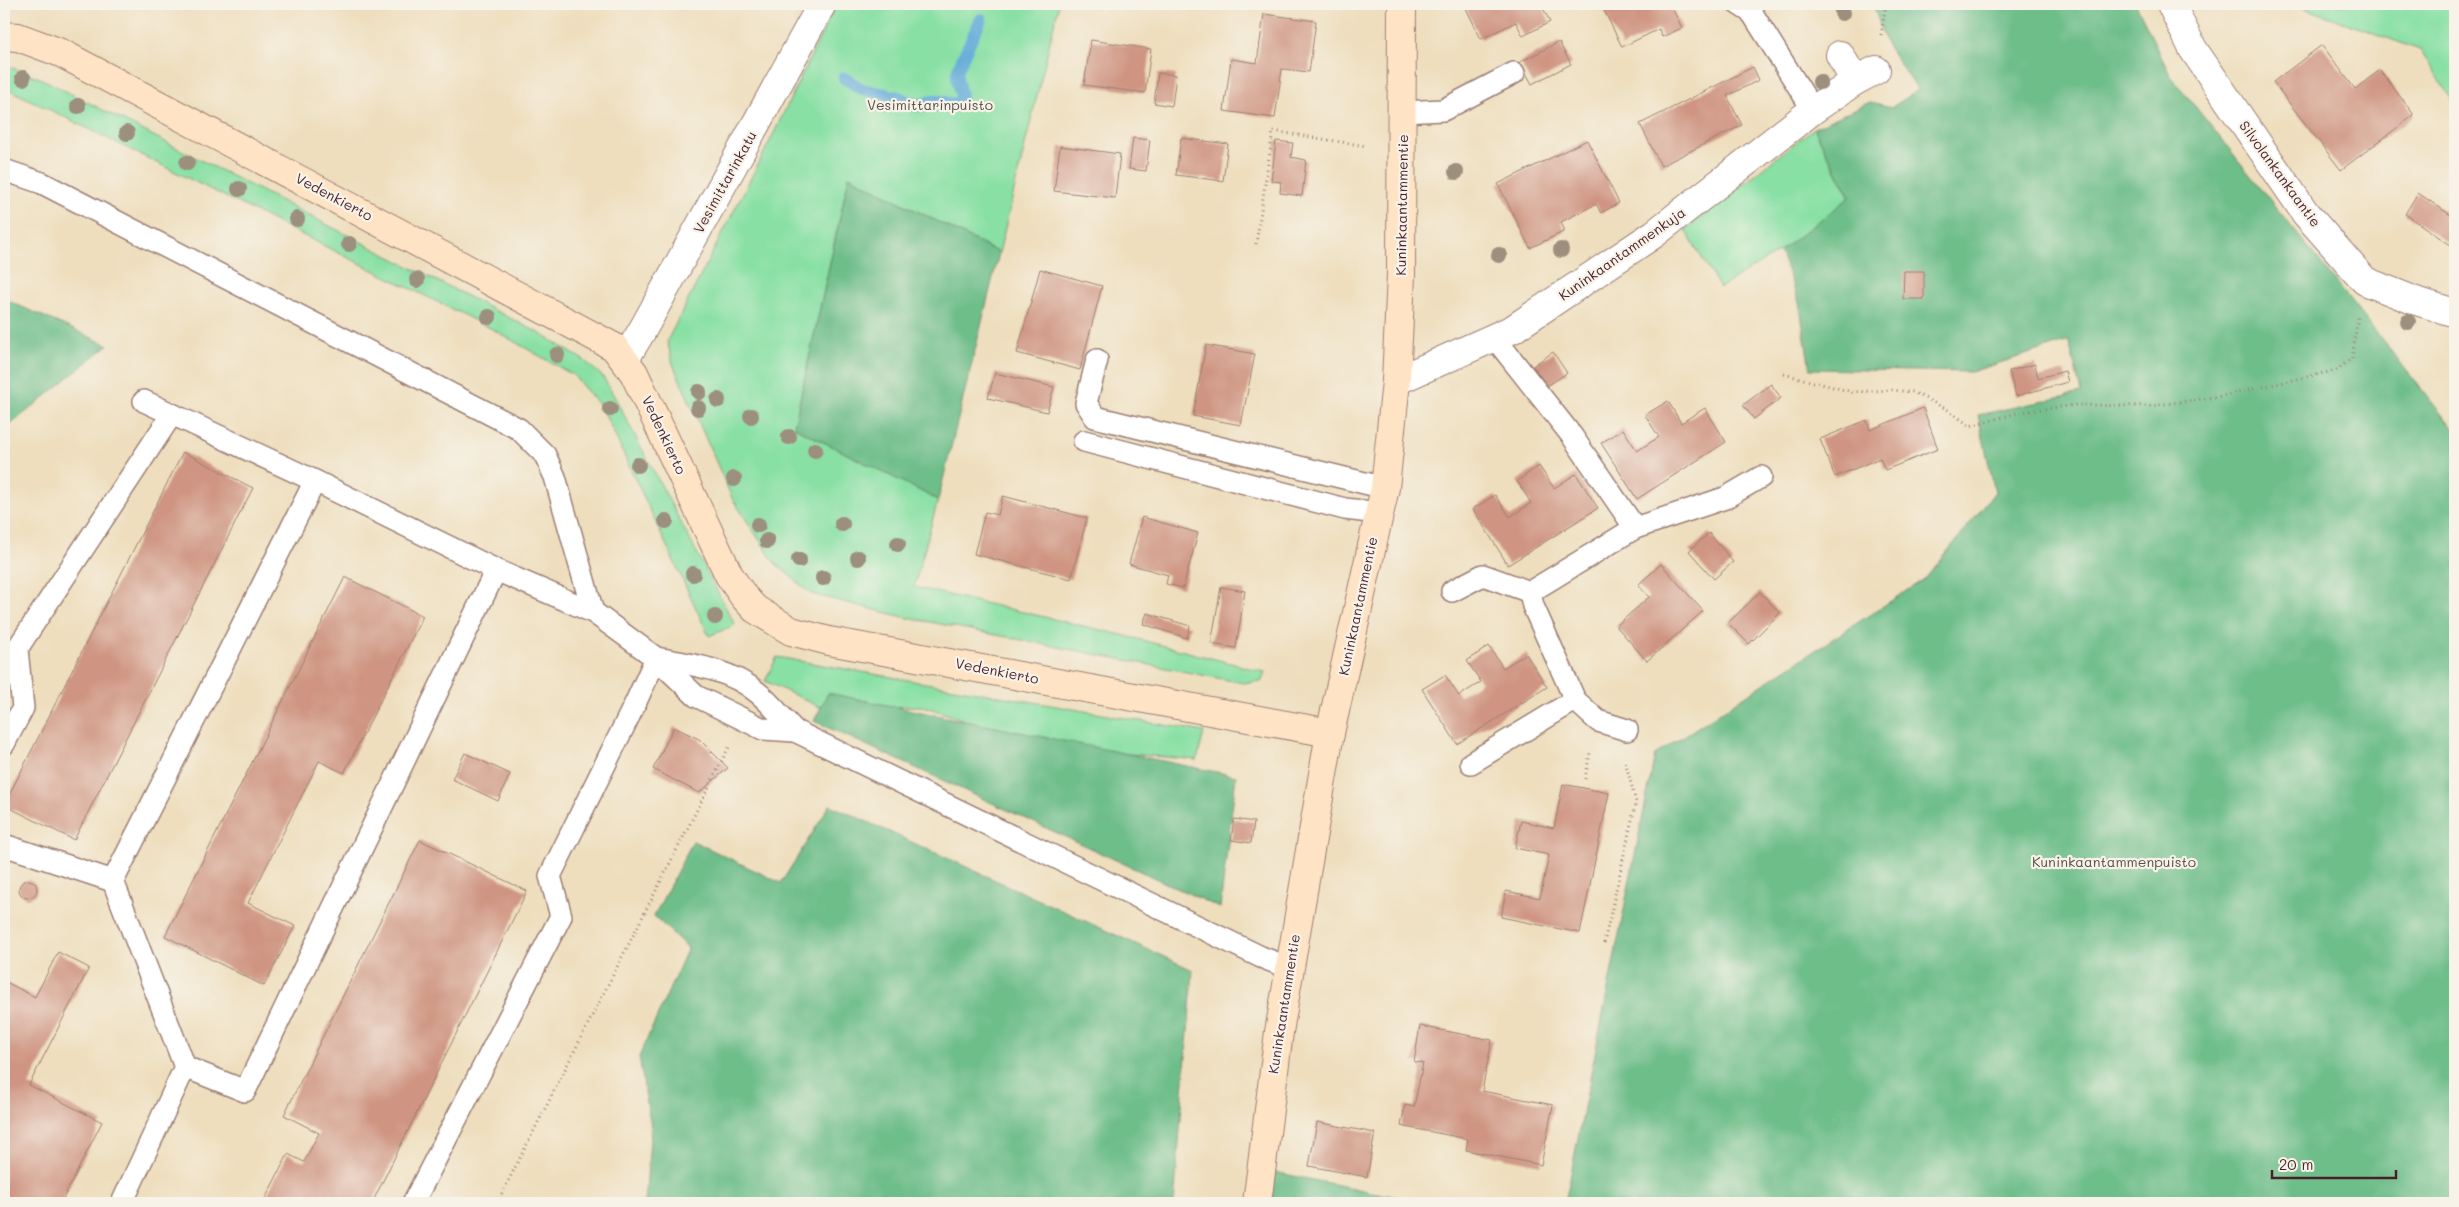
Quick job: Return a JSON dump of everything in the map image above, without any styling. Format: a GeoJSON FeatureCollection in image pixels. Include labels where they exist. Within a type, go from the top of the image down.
{"type":"FeatureCollection","features":[{"type":"Feature","properties":{"kind":"street","name":"Vesimittarinkatu"},"geometry":{"type":"LineString","coordinates":[[625,359],[822,4]]}},
{"type":"Feature","properties":{"kind":"street","name":"Kuninkaantammentie"},"geometry":{"type":"LineString","coordinates":[[1257,1203],[1289,968],[1330,733],[1382,501],[1396,381],[1401,275],[1402,4]]}},
{"type":"Feature","properties":{"kind":"street","name":"Silvolankankaantie"},"geometry":{"type":"LineString","coordinates":[[2171,4],[2193,49],[2306,214],[2365,281],[2455,313]]}},
{"type":"Feature","properties":{"kind":"street","name":"Vedenkierto"},"geometry":{"type":"LineString","coordinates":[[4,36],[18,37],[61,53],[599,337],[614,347],[634,373],[730,576],[755,609],[791,631],[829,641],[1330,733]]}},
{"type":"Feature","properties":{"kind":"street","name":"Kuninkaantammenkuja"},"geometry":{"type":"LineString","coordinates":[[1396,381],[1513,329],[1654,234],[1813,110],[1865,76],[1840,55]]}},
{"type":"Feature","properties":{"kind":"lane"},"geometry":{"type":"LineString","coordinates":[[1738,4],[1752,13],[1813,110]]}},
{"type":"Feature","properties":{"kind":"lane"},"geometry":{"type":"LineString","coordinates":[[1402,112],[1443,110],[1514,73]]}},
{"type":"Feature","properties":{"kind":"lane"},"geometry":{"type":"LineString","coordinates":[[4,170],[42,184],[519,429],[545,455],[555,477],[593,612]]}},
{"type":"Feature","properties":{"kind":"lane"},"geometry":{"type":"LineString","coordinates":[[1494,338],[1572,436],[1635,528]]}},
{"type":"Feature","properties":{"kind":"lane"},"geometry":{"type":"LineString","coordinates":[[1097,360],[1086,403],[1095,418],[1382,501]]}},
{"type":"Feature","properties":{"kind":"lane"},"geometry":{"type":"LineString","coordinates":[[144,401],[316,481],[496,570],[593,612],[656,658],[696,696],[763,729],[795,731]]}},
{"type":"Feature","properties":{"kind":"lane"},"geometry":{"type":"LineString","coordinates":[[4,744],[23,708],[16,649],[172,414]]}},
{"type":"Feature","properties":{"kind":"lane"},"geometry":{"type":"LineString","coordinates":[[1084,441],[1345,509],[1382,501]]}},
{"type":"Feature","properties":{"kind":"lane"},"geometry":{"type":"LineString","coordinates":[[1530,592],[1635,528],[1725,498],[1761,476]]}},
{"type":"Feature","properties":{"kind":"lane"},"geometry":{"type":"LineString","coordinates":[[122,1203],[185,1067],[113,882],[316,481]]}},
{"type":"Feature","properties":{"kind":"lane"},"geometry":{"type":"LineString","coordinates":[[185,1067],[245,1091],[496,570]]}},
{"type":"Feature","properties":{"kind":"lane"},"geometry":{"type":"LineString","coordinates":[[1452,591],[1483,575],[1530,592]]}},
{"type":"Feature","properties":{"kind":"lane"},"geometry":{"type":"LineString","coordinates":[[1530,592],[1533,606],[1575,700],[1598,721],[1626,730]]}},
{"type":"Feature","properties":{"kind":"lane"},"geometry":{"type":"LineString","coordinates":[[656,658],[709,667],[756,691],[795,731],[1252,952],[1289,968]]}},
{"type":"Feature","properties":{"kind":"lane"},"geometry":{"type":"LineString","coordinates":[[413,1203],[561,916],[550,876],[656,658]]}},
{"type":"Feature","properties":{"kind":"lane"},"geometry":{"type":"LineString","coordinates":[[1471,763],[1575,700]]}},
{"type":"Feature","properties":{"kind":"lane"},"geometry":{"type":"LineString","coordinates":[[4,845],[113,882]]}},
{"type":"Feature","properties":{"kind":"path"},"geometry":{"type":"LineString","coordinates":[[1256,244],[1273,131],[1367,146]]}},
{"type":"Feature","properties":{"kind":"path"},"geometry":{"type":"LineString","coordinates":[[1784,374],[1852,392],[1892,390],[1913,392],[1948,410],[1970,426],[2021,412],[2076,405],[2151,406],[2223,396],[2337,370],[2352,358],[2365,281]]}},
{"type":"Feature","properties":{"kind":"path"},"geometry":{"type":"LineString","coordinates":[[497,1203],[733,738]]}},
{"type":"Feature","properties":{"kind":"path"},"geometry":{"type":"LineString","coordinates":[[1604,943],[1636,802],[1625,766]]}},
{"type":"Feature","properties":{"kind":"green space","name":"Vesimittarinpuisto"},"geometry":{"type":"Polygon","coordinates":[[[836,4],[1059,4],[999,253],[849,176],[794,427],[938,500],[914,587],[1118,634],[1265,672],[1262,681],[1243,683],[904,617],[811,594],[774,562],[732,498],[673,364],[667,341],[772,137],[836,4]]]}},
{"type":"Feature","properties":{"kind":"green space","name":"Kuninkaantammenpuisto"},"geometry":{"type":"Polygon","coordinates":[[[1873,4],[2136,4],[2170,75],[2455,431],[2455,1203],[1565,1203],[1655,755],[1926,578],[1995,492],[1978,415],[2081,393],[2069,341],[1971,372],[1810,369],[1799,302],[1780,251],[1850,197],[1814,128],[1870,102],[1892,107],[1918,90],[1886,44],[1873,4]]]}},
{"type":"Feature","properties":{"kind":"green space"},"geometry":{"type":"Polygon","coordinates":[[[2294,4],[2455,4],[2455,105],[2420,50],[2294,4]]]}},
{"type":"Feature","properties":{"kind":"green space"},"geometry":{"type":"Polygon","coordinates":[[[4,65],[40,78],[539,333],[585,361],[603,377],[614,396],[735,625],[709,636],[602,408],[573,375],[494,330],[4,87],[4,65]]]}},
{"type":"Feature","properties":{"kind":"green space"},"geometry":{"type":"Polygon","coordinates":[[[1814,128],[1850,198],[1780,251],[1720,288],[1685,230],[1814,128]]]}},
{"type":"Feature","properties":{"kind":"green space"},"geometry":{"type":"Polygon","coordinates":[[[849,176],[999,253],[938,500],[794,427],[849,176]]]}},
{"type":"Feature","properties":{"kind":"green space"},"geometry":{"type":"Polygon","coordinates":[[[4,299],[108,345],[4,430],[4,299]]]}},
{"type":"Feature","properties":{"kind":"green space"},"geometry":{"type":"Polygon","coordinates":[[[777,657],[1204,732],[1197,760],[1042,746],[923,706],[874,707],[847,720],[765,681],[777,657]]]}},
{"type":"Feature","properties":{"kind":"green space"},"geometry":{"type":"Polygon","coordinates":[[[828,693],[1236,776],[1220,908],[814,721],[828,693]]]}},
{"type":"Feature","properties":{"kind":"green space"},"geometry":{"type":"Polygon","coordinates":[[[830,805],[1193,970],[1174,1203],[645,1203],[651,1127],[639,1057],[688,948],[654,916],[693,841],[781,883],[830,805]]]}},
{"type":"Feature","properties":{"kind":"green space"},"geometry":{"type":"Polygon","coordinates":[[[1274,1172],[1426,1203],[1270,1203],[1274,1172]]]}},
{"type":"Feature","properties":{"kind":"building"},"geometry":{"type":"Polygon","coordinates":[[[1464,4],[1541,4],[1550,22],[1523,36],[1516,22],[1481,39],[1464,4]]]}},
{"type":"Feature","properties":{"kind":"building"},"geometry":{"type":"Polygon","coordinates":[[[1601,4],[1670,4],[1682,28],[1662,37],[1659,29],[1622,47],[1601,4]]]}},
{"type":"Feature","properties":{"kind":"building"},"geometry":{"type":"Polygon","coordinates":[[[1264,14],[1316,21],[1309,72],[1282,69],[1275,118],[1224,111],[1231,59],[1257,63],[1264,14]]]}},
{"type":"Feature","properties":{"kind":"building"},"geometry":{"type":"Polygon","coordinates":[[[1091,40],[1151,49],[1145,93],[1084,85],[1091,40]]]}},
{"type":"Feature","properties":{"kind":"building"},"geometry":{"type":"Polygon","coordinates":[[[1559,42],[1571,64],[1532,84],[1520,62],[1559,42]]]}},
{"type":"Feature","properties":{"kind":"building"},"geometry":{"type":"Polygon","coordinates":[[[2322,45],[2355,89],[2380,70],[2414,115],[2341,170],[2273,82],[2322,45]]]}},
{"type":"Feature","properties":{"kind":"building"},"geometry":{"type":"Polygon","coordinates":[[[1753,67],[1759,80],[1727,96],[1742,125],[1661,166],[1640,124],[1753,67]]]}},
{"type":"Feature","properties":{"kind":"building"},"geometry":{"type":"Polygon","coordinates":[[[1158,73],[1176,75],[1172,106],[1154,103],[1158,73]]]}},
{"type":"Feature","properties":{"kind":"building"},"geometry":{"type":"Polygon","coordinates":[[[1133,138],[1150,140],[1146,171],[1129,169],[1133,138]]]}},
{"type":"Feature","properties":{"kind":"building"},"geometry":{"type":"Polygon","coordinates":[[[1181,138],[1228,144],[1223,181],[1176,175],[1181,138]]]}},
{"type":"Feature","properties":{"kind":"building"},"geometry":{"type":"Polygon","coordinates":[[[1587,140],[1619,203],[1601,213],[1596,204],[1561,222],[1565,231],[1530,248],[1498,184],[1587,140]]]}},
{"type":"Feature","properties":{"kind":"building"},"geometry":{"type":"Polygon","coordinates":[[[1276,141],[1293,143],[1291,157],[1306,160],[1302,196],[1280,193],[1281,182],[1271,181],[1276,141]]]}},
{"type":"Feature","properties":{"kind":"building"},"geometry":{"type":"Polygon","coordinates":[[[1060,146],[1120,154],[1115,198],[1054,191],[1060,146]]]}},
{"type":"Feature","properties":{"kind":"building"},"geometry":{"type":"Polygon","coordinates":[[[2418,193],[2455,218],[2455,248],[2405,214],[2418,193]]]}},
{"type":"Feature","properties":{"kind":"building"},"geometry":{"type":"Polygon","coordinates":[[[1040,269],[1102,286],[1080,370],[1017,353],[1040,269]]]}},
{"type":"Feature","properties":{"kind":"building"},"geometry":{"type":"Polygon","coordinates":[[[1904,271],[1924,271],[1924,299],[1903,299],[1904,271]]]}},
{"type":"Feature","properties":{"kind":"building"},"geometry":{"type":"Polygon","coordinates":[[[1206,345],[1255,354],[1241,425],[1193,416],[1206,345]]]}},
{"type":"Feature","properties":{"kind":"building"},"geometry":{"type":"Polygon","coordinates":[[[1553,352],[1567,373],[1547,386],[1533,366],[1553,352]]]}},
{"type":"Feature","properties":{"kind":"building"},"geometry":{"type":"Polygon","coordinates":[[[2035,364],[2038,378],[2065,371],[2068,382],[2016,396],[2009,371],[2035,364]]]}},
{"type":"Feature","properties":{"kind":"building"},"geometry":{"type":"Polygon","coordinates":[[[995,373],[1054,387],[1047,412],[988,398],[995,373]]]}},
{"type":"Feature","properties":{"kind":"building"},"geometry":{"type":"Polygon","coordinates":[[[1771,384],[1781,398],[1754,419],[1743,405],[1771,384]]]}},
{"type":"Feature","properties":{"kind":"building"},"geometry":{"type":"Polygon","coordinates":[[[1668,401],[1681,423],[1705,408],[1726,442],[1637,499],[1601,443],[1623,429],[1637,451],[1659,437],[1645,415],[1668,401]]]}},
{"type":"Feature","properties":{"kind":"building"},"geometry":{"type":"Polygon","coordinates":[[[1923,408],[1938,449],[1885,470],[1880,458],[1835,477],[1820,439],[1867,420],[1870,430],[1923,408]]]}},
{"type":"Feature","properties":{"kind":"building"},"geometry":{"type":"Polygon","coordinates":[[[183,452],[253,488],[74,840],[4,805],[183,452]]]}},
{"type":"Feature","properties":{"kind":"building"},"geometry":{"type":"Polygon","coordinates":[[[1539,466],[1554,488],[1576,474],[1598,508],[1508,565],[1473,509],[1495,495],[1510,517],[1531,503],[1517,481],[1539,466]]]}},
{"type":"Feature","properties":{"kind":"building"},"geometry":{"type":"Polygon","coordinates":[[[1003,496],[1087,518],[1071,579],[974,554],[985,512],[998,515],[1003,496]]]}},
{"type":"Feature","properties":{"kind":"building"},"geometry":{"type":"Polygon","coordinates":[[[1142,517],[1198,533],[1183,588],[1166,584],[1168,575],[1129,564],[1142,517]]]}},
{"type":"Feature","properties":{"kind":"building"},"geometry":{"type":"Polygon","coordinates":[[[1709,533],[1733,562],[1714,579],[1689,551],[1709,533]]]}},
{"type":"Feature","properties":{"kind":"building"},"geometry":{"type":"Polygon","coordinates":[[[1661,564],[1703,611],[1647,661],[1616,626],[1649,597],[1638,585],[1661,564]]]}},
{"type":"Feature","properties":{"kind":"building"},"geometry":{"type":"Polygon","coordinates":[[[345,577],[423,616],[344,773],[319,761],[248,903],[295,926],[264,986],[165,936],[345,577]]]}},
{"type":"Feature","properties":{"kind":"building"},"geometry":{"type":"Polygon","coordinates":[[[1221,587],[1245,591],[1236,648],[1211,644],[1221,587]]]}},
{"type":"Feature","properties":{"kind":"building"},"geometry":{"type":"Polygon","coordinates":[[[1760,592],[1780,613],[1749,644],[1728,623],[1760,592]]]}},
{"type":"Feature","properties":{"kind":"building"},"geometry":{"type":"Polygon","coordinates":[[[1147,613],[1190,626],[1187,638],[1143,624],[1147,613]]]}},
{"type":"Feature","properties":{"kind":"building"},"geometry":{"type":"Polygon","coordinates":[[[1489,646],[1503,668],[1526,654],[1547,687],[1457,744],[1422,689],[1445,675],[1459,696],[1481,682],[1467,661],[1489,646]]]}},
{"type":"Feature","properties":{"kind":"building"},"geometry":{"type":"Polygon","coordinates":[[[674,727],[699,739],[728,768],[699,793],[653,769],[674,727]]]}},
{"type":"Feature","properties":{"kind":"building"},"geometry":{"type":"Polygon","coordinates":[[[465,753],[510,774],[498,801],[452,779],[465,753]]]}},
{"type":"Feature","properties":{"kind":"building"},"geometry":{"type":"Polygon","coordinates":[[[1563,784],[1609,793],[1580,933],[1501,917],[1506,891],[1540,898],[1549,855],[1515,848],[1521,821],[1554,828],[1563,784]]]}},
{"type":"Feature","properties":{"kind":"building"},"geometry":{"type":"Polygon","coordinates":[[[1234,819],[1254,822],[1251,843],[1231,840],[1234,819]]]}},
{"type":"Feature","properties":{"kind":"building"},"geometry":{"type":"Polygon","coordinates":[[[420,840],[527,891],[372,1203],[263,1203],[288,1154],[304,1162],[319,1133],[284,1115],[420,840]]]}},
{"type":"Feature","properties":{"kind":"building"},"geometry":{"type":"Polygon","coordinates":[[[28,880],[34,883],[37,889],[34,895],[28,898],[22,895],[19,889],[22,883],[28,880]]]}},
{"type":"Feature","properties":{"kind":"building"},"geometry":{"type":"Polygon","coordinates":[[[58,952],[89,968],[29,1085],[102,1122],[61,1203],[4,1203],[4,981],[35,997],[58,952]]]}},
{"type":"Feature","properties":{"kind":"building"},"geometry":{"type":"Polygon","coordinates":[[[1420,1026],[1492,1040],[1482,1091],[1553,1105],[1541,1165],[1466,1150],[1468,1139],[1401,1126],[1405,1105],[1414,1107],[1423,1063],[1414,1062],[1420,1026]]]}},
{"type":"Feature","properties":{"kind":"building"},"geometry":{"type":"Polygon","coordinates":[[[1317,1122],[1375,1133],[1367,1177],[1309,1166],[1317,1122]]]}},
{"type":"Feature","properties":{"kind":"waterway"},"geometry":{"type":"LineString","coordinates":[[844,78],[862,89],[899,97],[917,106],[933,100],[955,104],[961,100],[957,77],[958,69],[981,19]]}}]}
